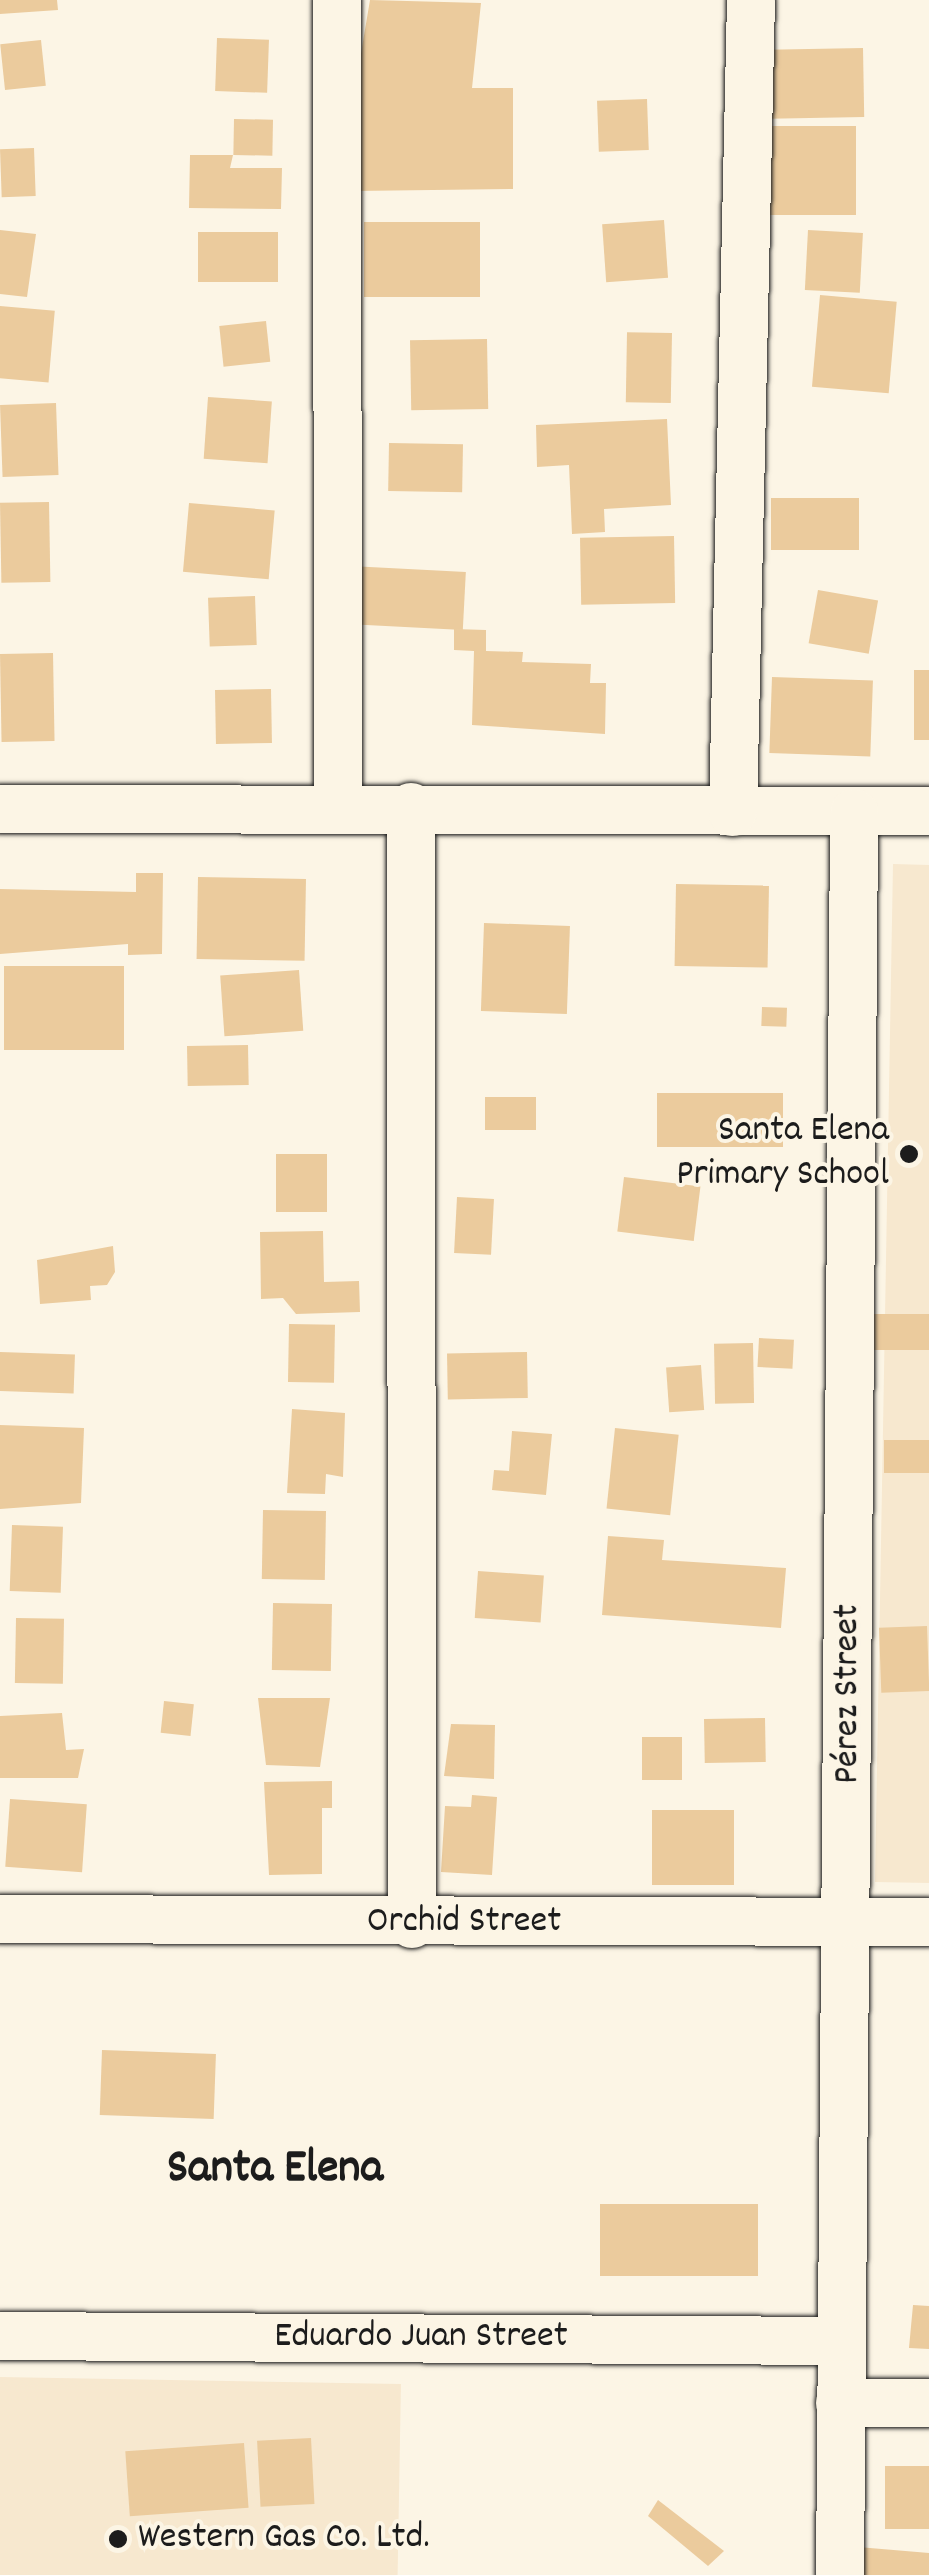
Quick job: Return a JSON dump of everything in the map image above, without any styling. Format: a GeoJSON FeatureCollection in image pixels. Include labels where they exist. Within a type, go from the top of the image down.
{"type":"FeatureCollection","features":[{"type":"Feature","properties":{"kind":"street"},"geometry":{"type":"LineString","coordinates":[[337,0],[338,805]]}},
{"type":"Feature","properties":{"kind":"street"},"geometry":{"type":"LineString","coordinates":[[734,812],[751,0]]}},
{"type":"Feature","properties":{"kind":"street"},"geometry":{"type":"LineString","coordinates":[[0,810],[338,805],[929,811]]}},
{"type":"Feature","properties":{"kind":"street"},"geometry":{"type":"LineString","coordinates":[[411,807],[412,1924]]}},
{"type":"Feature","properties":{"kind":"street","name":"Pérez Street"},"geometry":{"type":"LineString","coordinates":[[840,2575],[854,813]]}},
{"type":"Feature","properties":{"kind":"street","name":"Orchid Street"},"geometry":{"type":"LineString","coordinates":[[0,1919],[412,1924],[929,1922]]}},
{"type":"Feature","properties":{"kind":"street","name":"Eduardo Juan Street"},"geometry":{"type":"LineString","coordinates":[[0,2336],[842,2340]]}},
{"type":"Feature","properties":{"kind":"street"},"geometry":{"type":"LineString","coordinates":[[840,2403],[929,2404]]}},
{"type":"Feature","properties":{"kind":"shaded area","name":"Santa Elena Primary School"},"geometry":{"type":"Polygon","coordinates":[[[893,864],[929,865],[929,1883],[875,1882],[893,864]]]}},
{"type":"Feature","properties":{"kind":"shaded area"},"geometry":{"type":"Polygon","coordinates":[[[0,2377],[401,2384],[398,2575],[0,2575],[0,2377]]]}},
{"type":"Feature","properties":{"kind":"building"},"geometry":{"type":"Polygon","coordinates":[[[0,0],[57,0],[58,10],[0,14],[0,0]]]}},
{"type":"Feature","properties":{"kind":"building"},"geometry":{"type":"Polygon","coordinates":[[[370,0],[481,3],[472,88],[513,88],[513,189],[355,191],[355,89],[370,0]]]}},
{"type":"Feature","properties":{"kind":"building"},"geometry":{"type":"Polygon","coordinates":[[[217,38],[269,40],[267,93],[215,91],[217,38]]]}},
{"type":"Feature","properties":{"kind":"building"},"geometry":{"type":"Polygon","coordinates":[[[41,40],[46,86],[5,90],[0,44],[41,40]]]}},
{"type":"Feature","properties":{"kind":"building"},"geometry":{"type":"Polygon","coordinates":[[[863,48],[864,117],[769,119],[768,50],[863,48]]]}},
{"type":"Feature","properties":{"kind":"building"},"geometry":{"type":"Polygon","coordinates":[[[647,99],[649,150],[599,152],[597,101],[647,99]]]}},
{"type":"Feature","properties":{"kind":"building"},"geometry":{"type":"Polygon","coordinates":[[[234,119],[273,120],[272,156],[233,155],[234,119]]]}},
{"type":"Feature","properties":{"kind":"building"},"geometry":{"type":"Polygon","coordinates":[[[757,126],[856,126],[856,215],[757,215],[757,126]]]}},
{"type":"Feature","properties":{"kind":"building"},"geometry":{"type":"Polygon","coordinates":[[[34,148],[36,196],[2,197],[0,149],[34,148]]]}},
{"type":"Feature","properties":{"kind":"building"},"geometry":{"type":"Polygon","coordinates":[[[190,155],[233,155],[230,168],[282,168],[281,209],[189,208],[190,155]]]}},
{"type":"Feature","properties":{"kind":"building"},"geometry":{"type":"Polygon","coordinates":[[[664,220],[668,278],[606,282],[602,224],[664,220]]]}},
{"type":"Feature","properties":{"kind":"building"},"geometry":{"type":"Polygon","coordinates":[[[364,222],[480,222],[480,297],[364,297],[364,222]]]}},
{"type":"Feature","properties":{"kind":"building"},"geometry":{"type":"Polygon","coordinates":[[[0,230],[36,234],[27,297],[0,294],[0,230]]]}},
{"type":"Feature","properties":{"kind":"building"},"geometry":{"type":"Polygon","coordinates":[[[808,230],[863,233],[860,293],[805,290],[808,230]]]}},
{"type":"Feature","properties":{"kind":"building"},"geometry":{"type":"Polygon","coordinates":[[[198,232],[278,232],[278,282],[198,282],[198,232]]]}},
{"type":"Feature","properties":{"kind":"building"},"geometry":{"type":"Polygon","coordinates":[[[820,295],[897,302],[889,393],[812,387],[820,295]]]}},
{"type":"Feature","properties":{"kind":"building"},"geometry":{"type":"Polygon","coordinates":[[[0,306],[55,311],[49,383],[0,378],[0,306]]]}},
{"type":"Feature","properties":{"kind":"building"},"geometry":{"type":"Polygon","coordinates":[[[266,321],[270,362],[224,367],[219,326],[266,321]]]}},
{"type":"Feature","properties":{"kind":"building"},"geometry":{"type":"Polygon","coordinates":[[[627,332],[672,333],[671,403],[626,402],[627,332]]]}},
{"type":"Feature","properties":{"kind":"building"},"geometry":{"type":"Polygon","coordinates":[[[487,339],[488,409],[411,410],[410,340],[487,339]]]}},
{"type":"Feature","properties":{"kind":"building"},"geometry":{"type":"Polygon","coordinates":[[[208,397],[272,401],[268,463],[204,459],[208,397]]]}},
{"type":"Feature","properties":{"kind":"building"},"geometry":{"type":"Polygon","coordinates":[[[56,403],[59,475],[3,477],[0,405],[56,403]]]}},
{"type":"Feature","properties":{"kind":"building"},"geometry":{"type":"Polygon","coordinates":[[[667,419],[671,505],[604,509],[605,532],[572,534],[569,465],[537,467],[536,425],[667,419]]]}},
{"type":"Feature","properties":{"kind":"building"},"geometry":{"type":"Polygon","coordinates":[[[389,443],[463,444],[462,492],[388,491],[389,443]]]}},
{"type":"Feature","properties":{"kind":"building"},"geometry":{"type":"Polygon","coordinates":[[[771,498],[859,498],[859,550],[771,550],[771,498]]]}},
{"type":"Feature","properties":{"kind":"building"},"geometry":{"type":"Polygon","coordinates":[[[49,502],[50,582],[1,583],[0,503],[49,502]]]}},
{"type":"Feature","properties":{"kind":"building"},"geometry":{"type":"Polygon","coordinates":[[[189,503],[275,510],[269,579],[183,572],[189,503]]]}},
{"type":"Feature","properties":{"kind":"building"},"geometry":{"type":"Polygon","coordinates":[[[674,536],[675,603],[581,605],[580,538],[674,536]]]}},
{"type":"Feature","properties":{"kind":"building"},"geometry":{"type":"Polygon","coordinates":[[[350,566],[466,572],[463,630],[347,624],[350,566]]]}},
{"type":"Feature","properties":{"kind":"building"},"geometry":{"type":"Polygon","coordinates":[[[818,590],[878,601],[869,654],[809,643],[818,590]]]}},
{"type":"Feature","properties":{"kind":"building"},"geometry":{"type":"Polygon","coordinates":[[[255,596],[257,645],[210,647],[208,598],[255,596]]]}},
{"type":"Feature","properties":{"kind":"building"},"geometry":{"type":"Polygon","coordinates":[[[454,629],[486,630],[486,651],[523,652],[522,662],[591,664],[590,683],[606,683],[605,734],[472,725],[474,651],[454,650],[454,629]]]}},
{"type":"Feature","properties":{"kind":"building"},"geometry":{"type":"Polygon","coordinates":[[[53,653],[55,741],[2,742],[0,654],[53,653]]]}},
{"type":"Feature","properties":{"kind":"building"},"geometry":{"type":"Polygon","coordinates":[[[914,670],[929,670],[929,740],[914,740],[914,670]]]}},
{"type":"Feature","properties":{"kind":"building"},"geometry":{"type":"Polygon","coordinates":[[[772,677],[873,681],[870,756],[769,753],[772,677]]]}},
{"type":"Feature","properties":{"kind":"building"},"geometry":{"type":"Polygon","coordinates":[[[271,689],[272,743],[216,744],[215,690],[271,689]]]}},
{"type":"Feature","properties":{"kind":"building"},"geometry":{"type":"Polygon","coordinates":[[[136,873],[163,873],[162,954],[128,955],[128,944],[0,954],[0,889],[136,892],[136,873]]]}},
{"type":"Feature","properties":{"kind":"building"},"geometry":{"type":"Polygon","coordinates":[[[198,877],[306,879],[305,961],[197,959],[198,877]]]}},
{"type":"Feature","properties":{"kind":"building"},"geometry":{"type":"Polygon","coordinates":[[[676,884],[769,886],[768,968],[675,966],[676,884]]]}},
{"type":"Feature","properties":{"kind":"building"},"geometry":{"type":"Polygon","coordinates":[[[484,923],[570,926],[567,1014],[481,1011],[484,923]]]}},
{"type":"Feature","properties":{"kind":"building"},"geometry":{"type":"Polygon","coordinates":[[[4,966],[124,966],[124,1050],[4,1050],[4,966]]]}},
{"type":"Feature","properties":{"kind":"building"},"geometry":{"type":"Polygon","coordinates":[[[299,970],[303,1031],[224,1036],[220,976],[299,970]]]}},
{"type":"Feature","properties":{"kind":"building"},"geometry":{"type":"Polygon","coordinates":[[[762,1007],[787,1008],[786,1027],[761,1026],[762,1007]]]}},
{"type":"Feature","properties":{"kind":"building"},"geometry":{"type":"Polygon","coordinates":[[[248,1045],[249,1085],[188,1086],[187,1046],[248,1045]]]}},
{"type":"Feature","properties":{"kind":"building"},"geometry":{"type":"Polygon","coordinates":[[[657,1093],[783,1093],[783,1147],[657,1147],[657,1093]]]}},
{"type":"Feature","properties":{"kind":"building"},"geometry":{"type":"Polygon","coordinates":[[[485,1097],[536,1097],[536,1130],[485,1130],[485,1097]]]}},
{"type":"Feature","properties":{"kind":"building"},"geometry":{"type":"Polygon","coordinates":[[[276,1154],[327,1154],[327,1212],[276,1212],[276,1154]]]}},
{"type":"Feature","properties":{"kind":"building"},"geometry":{"type":"Polygon","coordinates":[[[624,1177],[700,1186],[694,1241],[617,1232],[624,1177]]]}},
{"type":"Feature","properties":{"kind":"building"},"geometry":{"type":"Polygon","coordinates":[[[457,1197],[494,1199],[491,1255],[454,1253],[457,1197]]]}},
{"type":"Feature","properties":{"kind":"building"},"geometry":{"type":"Polygon","coordinates":[[[323,1231],[324,1282],[359,1281],[360,1312],[296,1314],[283,1298],[261,1299],[260,1232],[323,1231]]]}},
{"type":"Feature","properties":{"kind":"building"},"geometry":{"type":"Polygon","coordinates":[[[113,1246],[115,1272],[107,1285],[90,1286],[91,1300],[40,1304],[37,1260],[113,1246]]]}},
{"type":"Feature","properties":{"kind":"building"},"geometry":{"type":"Polygon","coordinates":[[[872,1314],[929,1314],[929,1350],[872,1350],[872,1314]]]}},
{"type":"Feature","properties":{"kind":"building"},"geometry":{"type":"Polygon","coordinates":[[[289,1324],[335,1325],[334,1383],[288,1382],[289,1324]]]}},
{"type":"Feature","properties":{"kind":"building"},"geometry":{"type":"Polygon","coordinates":[[[759,1338],[794,1340],[792,1369],[757,1367],[759,1338]]]}},
{"type":"Feature","properties":{"kind":"building"},"geometry":{"type":"Polygon","coordinates":[[[753,1343],[754,1403],[715,1404],[714,1344],[753,1343]]]}},
{"type":"Feature","properties":{"kind":"building"},"geometry":{"type":"Polygon","coordinates":[[[0,1352],[75,1355],[74,1394],[0,1391],[0,1352]]]}},
{"type":"Feature","properties":{"kind":"building"},"geometry":{"type":"Polygon","coordinates":[[[527,1352],[528,1398],[448,1399],[447,1353],[527,1352]]]}},
{"type":"Feature","properties":{"kind":"building"},"geometry":{"type":"Polygon","coordinates":[[[701,1365],[704,1410],[669,1412],[666,1367],[701,1365]]]}},
{"type":"Feature","properties":{"kind":"building"},"geometry":{"type":"Polygon","coordinates":[[[292,1409],[345,1413],[343,1477],[326,1474],[325,1494],[287,1493],[292,1409]]]}},
{"type":"Feature","properties":{"kind":"building"},"geometry":{"type":"Polygon","coordinates":[[[0,1425],[84,1428],[81,1503],[0,1509],[0,1425]]]}},
{"type":"Feature","properties":{"kind":"building"},"geometry":{"type":"Polygon","coordinates":[[[615,1428],[679,1435],[670,1515],[607,1509],[615,1428]]]}},
{"type":"Feature","properties":{"kind":"building"},"geometry":{"type":"Polygon","coordinates":[[[512,1431],[552,1434],[546,1495],[492,1490],[494,1470],[509,1471],[512,1431]]]}},
{"type":"Feature","properties":{"kind":"building"},"geometry":{"type":"Polygon","coordinates":[[[884,1440],[929,1440],[929,1473],[884,1473],[884,1440]]]}},
{"type":"Feature","properties":{"kind":"building"},"geometry":{"type":"Polygon","coordinates":[[[263,1510],[326,1511],[325,1580],[262,1579],[263,1510]]]}},
{"type":"Feature","properties":{"kind":"building"},"geometry":{"type":"Polygon","coordinates":[[[12,1525],[63,1527],[61,1593],[10,1591],[12,1525]]]}},
{"type":"Feature","properties":{"kind":"building"},"geometry":{"type":"Polygon","coordinates":[[[608,1536],[664,1540],[662,1560],[786,1568],[781,1628],[602,1615],[608,1536]]]}},
{"type":"Feature","properties":{"kind":"building"},"geometry":{"type":"Polygon","coordinates":[[[478,1571],[544,1576],[541,1622],[475,1618],[478,1571]]]}},
{"type":"Feature","properties":{"kind":"building"},"geometry":{"type":"Polygon","coordinates":[[[273,1603],[332,1604],[331,1671],[272,1670],[273,1603]]]}},
{"type":"Feature","properties":{"kind":"building"},"geometry":{"type":"Polygon","coordinates":[[[16,1618],[64,1619],[63,1684],[15,1683],[16,1618]]]}},
{"type":"Feature","properties":{"kind":"building"},"geometry":{"type":"Polygon","coordinates":[[[927,1626],[929,1691],[881,1693],[879,1628],[927,1626]]]}},
{"type":"Feature","properties":{"kind":"building"},"geometry":{"type":"Polygon","coordinates":[[[258,1698],[330,1698],[320,1767],[266,1765],[258,1698]]]}},
{"type":"Feature","properties":{"kind":"building"},"geometry":{"type":"Polygon","coordinates":[[[164,1701],[194,1704],[190,1736],[161,1733],[164,1701]]]}},
{"type":"Feature","properties":{"kind":"building"},"geometry":{"type":"Polygon","coordinates":[[[62,1713],[66,1750],[84,1749],[78,1778],[0,1778],[0,1716],[62,1713]]]}},
{"type":"Feature","properties":{"kind":"building"},"geometry":{"type":"Polygon","coordinates":[[[765,1718],[766,1762],[705,1763],[704,1719],[765,1718]]]}},
{"type":"Feature","properties":{"kind":"building"},"geometry":{"type":"Polygon","coordinates":[[[451,1724],[495,1725],[494,1779],[444,1776],[451,1724]]]}},
{"type":"Feature","properties":{"kind":"building"},"geometry":{"type":"Polygon","coordinates":[[[642,1737],[682,1737],[682,1780],[642,1780],[642,1737]]]}},
{"type":"Feature","properties":{"kind":"building"},"geometry":{"type":"Polygon","coordinates":[[[332,1781],[332,1808],[322,1808],[322,1874],[269,1875],[264,1782],[332,1781]]]}},
{"type":"Feature","properties":{"kind":"building"},"geometry":{"type":"Polygon","coordinates":[[[472,1795],[497,1797],[492,1875],[441,1872],[445,1806],[471,1807],[472,1795]]]}},
{"type":"Feature","properties":{"kind":"building"},"geometry":{"type":"Polygon","coordinates":[[[10,1799],[87,1804],[82,1872],[5,1867],[10,1799]]]}},
{"type":"Feature","properties":{"kind":"building"},"geometry":{"type":"Polygon","coordinates":[[[652,1810],[734,1810],[734,1885],[652,1885],[652,1810]]]}},
{"type":"Feature","properties":{"kind":"building"},"geometry":{"type":"Polygon","coordinates":[[[102,2050],[216,2054],[214,2119],[100,2115],[102,2050]]]}},
{"type":"Feature","properties":{"kind":"building"},"geometry":{"type":"Polygon","coordinates":[[[600,2204],[758,2204],[758,2276],[600,2276],[600,2204]]]}},
{"type":"Feature","properties":{"kind":"building"},"geometry":{"type":"Polygon","coordinates":[[[913,2305],[929,2306],[929,2349],[909,2348],[913,2305]]]}},
{"type":"Feature","properties":{"kind":"building"},"geometry":{"type":"Polygon","coordinates":[[[311,2438],[314,2504],[261,2507],[257,2441],[311,2438]]]}},
{"type":"Feature","properties":{"kind":"building"},"geometry":{"type":"Polygon","coordinates":[[[244,2443],[249,2508],[130,2516],[125,2451],[244,2443]]]}},
{"type":"Feature","properties":{"kind":"building"},"geometry":{"type":"Polygon","coordinates":[[[885,2466],[929,2466],[929,2529],[885,2529],[885,2466]]]}},
{"type":"Feature","properties":{"kind":"building"},"geometry":{"type":"Polygon","coordinates":[[[658,2500],[724,2551],[708,2566],[648,2516],[658,2500]]]}},
{"type":"Feature","properties":{"kind":"building"},"geometry":{"type":"Polygon","coordinates":[[[858,2547],[929,2553],[929,2575],[856,2575],[858,2547]]]}},
{"type":"Feature","properties":{"kind":"place","name":"Santa Elena Primary School"},"geometry":{"type":"Point","coordinates":[909,1154]}},
{"type":"Feature","properties":{"kind":"place","name":"Western Gas Co. Ltd."},"geometry":{"type":"Point","coordinates":[118,2539]}},
{"type":"Feature","properties":{"kind":"district","name":"Santa Elena"},"geometry":{"type":"Point","coordinates":[275,2171]}}]}
